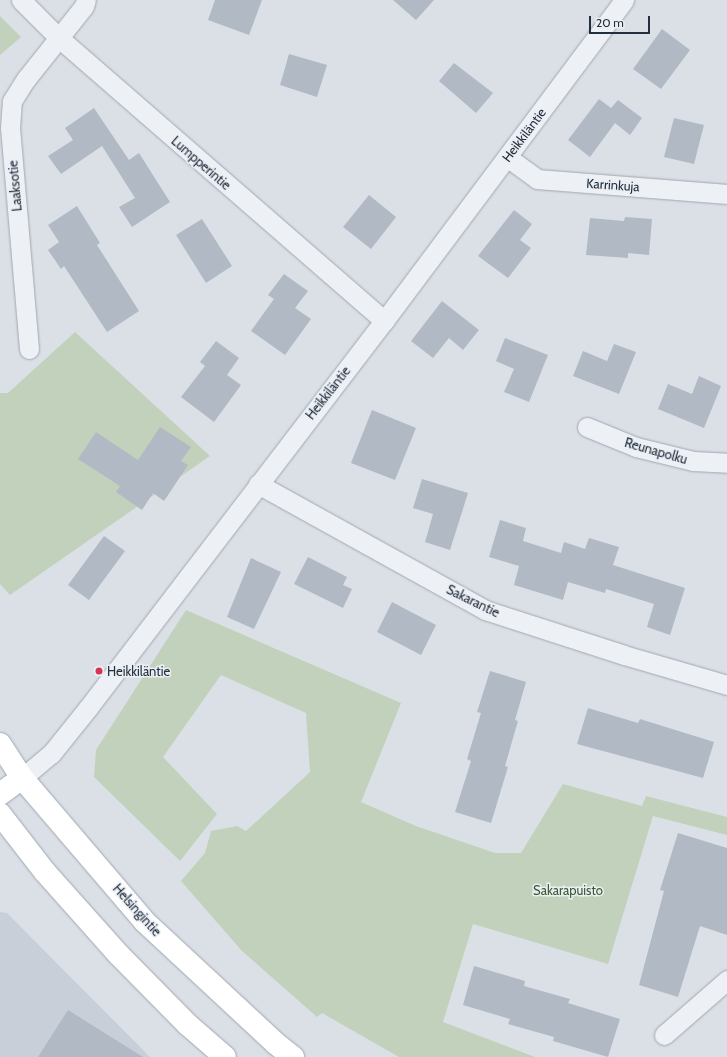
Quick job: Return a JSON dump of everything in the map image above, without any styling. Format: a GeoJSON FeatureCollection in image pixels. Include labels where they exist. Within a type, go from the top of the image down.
{"type":"FeatureCollection","features":[{"type":"Feature","properties":{"kind":"main road","name":"Helsingintie"},"geometry":{"type":"LineString","coordinates":[[0,744],[22,778],[145,922],[275,1043],[293,1057]]}},
{"type":"Feature","properties":{"kind":"main road"},"geometry":{"type":"LineString","coordinates":[[0,794],[22,778]]}},
{"type":"Feature","properties":{"kind":"main road"},"geometry":{"type":"LineString","coordinates":[[0,814],[45,872],[119,955],[187,1024],[225,1057]]}},
{"type":"Feature","properties":{"kind":"street","name":"Lumpperintie"},"geometry":{"type":"LineString","coordinates":[[22,0],[59,38],[384,321]]}},
{"type":"Feature","properties":{"kind":"street","name":"Laaksotie"},"geometry":{"type":"LineString","coordinates":[[29,348],[10,128],[12,101],[26,79],[84,6],[86,0]]}},
{"type":"Feature","properties":{"kind":"street","name":"Heikkiläntie"},"geometry":{"type":"LineString","coordinates":[[22,778],[51,754],[88,708],[384,321],[624,0]]}},
{"type":"Feature","properties":{"kind":"street","name":"Karrinkuja"},"geometry":{"type":"LineString","coordinates":[[507,157],[537,179],[727,194]]}},
{"type":"Feature","properties":{"kind":"street","name":"Reunapolku"},"geometry":{"type":"LineString","coordinates":[[587,427],[636,447],[693,461],[727,463]]}},
{"type":"Feature","properties":{"kind":"street","name":"Sakarantie"},"geometry":{"type":"LineString","coordinates":[[258,484],[485,610],[624,655],[727,685]]}},
{"type":"Feature","properties":{"kind":"street"},"geometry":{"type":"LineString","coordinates":[[664,1035],[727,980]]}},
{"type":"Feature","properties":{"kind":"shaded area"},"geometry":{"type":"Polygon","coordinates":[[[0,912],[7,913],[150,1057],[0,1057],[0,912]]]}},
{"type":"Feature","properties":{"kind":"green space"},"geometry":{"type":"Polygon","coordinates":[[[0,16],[21,37],[0,55],[0,16]]]}},
{"type":"Feature","properties":{"kind":"green space"},"geometry":{"type":"Polygon","coordinates":[[[75,332],[210,456],[10,595],[0,584],[0,393],[8,393],[75,332]]]}},
{"type":"Feature","properties":{"kind":"green space","name":"Sakarapuisto"},"geometry":{"type":"Polygon","coordinates":[[[186,610],[401,703],[361,802],[416,826],[495,853],[521,853],[563,784],[642,806],[646,796],[727,817],[727,835],[653,816],[608,964],[473,924],[443,1022],[535,1057],[399,1057],[322,1013],[317,1017],[242,951],[181,881],[205,853],[211,831],[237,826],[246,831],[310,772],[306,713],[221,675],[163,757],[217,814],[180,861],[94,777],[96,750],[186,610]]]}},
{"type":"Feature","properties":{"kind":"building"},"geometry":{"type":"Polygon","coordinates":[[[215,0],[262,0],[249,35],[208,20],[215,0]]]}},
{"type":"Feature","properties":{"kind":"building"},"geometry":{"type":"Polygon","coordinates":[[[393,0],[434,0],[416,20],[393,0]]]}},
{"type":"Feature","properties":{"kind":"building"},"geometry":{"type":"Polygon","coordinates":[[[662,29],[690,50],[661,89],[633,69],[662,29]]]}},
{"type":"Feature","properties":{"kind":"building"},"geometry":{"type":"Polygon","coordinates":[[[289,54],[327,65],[317,97],[280,85],[289,54]]]}},
{"type":"Feature","properties":{"kind":"building"},"geometry":{"type":"Polygon","coordinates":[[[454,63],[493,93],[476,113],[439,81],[454,63]]]}},
{"type":"Feature","properties":{"kind":"building"},"geometry":{"type":"Polygon","coordinates":[[[599,99],[611,108],[618,100],[642,118],[630,135],[615,123],[590,157],[568,140],[599,99]]]}},
{"type":"Feature","properties":{"kind":"building"},"geometry":{"type":"Polygon","coordinates":[[[94,108],[129,160],[139,153],[170,202],[132,227],[119,207],[135,198],[102,146],[61,174],[48,156],[73,140],[65,128],[94,108]]]}},
{"type":"Feature","properties":{"kind":"building"},"geometry":{"type":"Polygon","coordinates":[[[674,118],[704,125],[694,164],[664,157],[674,118]]]}},
{"type":"Feature","properties":{"kind":"building"},"geometry":{"type":"Polygon","coordinates":[[[369,195],[396,217],[371,249],[343,227],[369,195]]]}},
{"type":"Feature","properties":{"kind":"building"},"geometry":{"type":"Polygon","coordinates":[[[77,206],[100,243],[97,245],[139,311],[107,332],[64,266],[61,269],[48,250],[59,242],[48,225],[77,206]]]}},
{"type":"Feature","properties":{"kind":"building"},"geometry":{"type":"Polygon","coordinates":[[[514,210],[532,224],[520,240],[531,248],[508,278],[478,256],[514,210]]]}},
{"type":"Feature","properties":{"kind":"building"},"geometry":{"type":"Polygon","coordinates":[[[625,217],[652,219],[649,255],[628,253],[628,258],[586,255],[590,218],[624,221],[625,217]]]}},
{"type":"Feature","properties":{"kind":"building"},"geometry":{"type":"Polygon","coordinates":[[[202,219],[232,266],[206,283],[176,235],[202,219]]]}},
{"type":"Feature","properties":{"kind":"building"},"geometry":{"type":"Polygon","coordinates":[[[284,274],[308,291],[295,308],[311,319],[285,355],[251,331],[274,299],[268,295],[284,274]]]}},
{"type":"Feature","properties":{"kind":"building"},"geometry":{"type":"Polygon","coordinates":[[[442,301],[479,330],[463,350],[449,338],[433,358],[411,341],[442,301]]]}},
{"type":"Feature","properties":{"kind":"building"},"geometry":{"type":"Polygon","coordinates":[[[505,338],[548,355],[529,402],[504,392],[514,369],[496,361],[505,338]]]}},
{"type":"Feature","properties":{"kind":"building"},"geometry":{"type":"Polygon","coordinates":[[[216,341],[239,358],[227,375],[241,385],[214,422],[181,397],[205,366],[200,362],[216,341]]]}},
{"type":"Feature","properties":{"kind":"building"},"geometry":{"type":"Polygon","coordinates":[[[614,344],[636,352],[619,394],[573,376],[583,351],[607,361],[614,344]]]}},
{"type":"Feature","properties":{"kind":"building"},"geometry":{"type":"Polygon","coordinates":[[[699,376],[721,386],[704,428],[658,409],[668,384],[692,394],[699,376]]]}},
{"type":"Feature","properties":{"kind":"building"},"geometry":{"type":"Polygon","coordinates":[[[372,410],[416,428],[395,480],[351,463],[372,410]]]}},
{"type":"Feature","properties":{"kind":"building"},"geometry":{"type":"Polygon","coordinates":[[[160,427],[191,447],[181,461],[188,465],[164,501],[153,493],[142,510],[116,492],[120,486],[78,459],[96,432],[138,460],[160,427]]]}},
{"type":"Feature","properties":{"kind":"building"},"geometry":{"type":"Polygon","coordinates":[[[422,479],[468,493],[450,550],[425,542],[433,514],[413,508],[422,479]]]}},
{"type":"Feature","properties":{"kind":"building"},"geometry":{"type":"Polygon","coordinates":[[[500,520],[526,528],[523,541],[561,553],[564,542],[585,549],[589,538],[619,547],[613,565],[685,588],[670,635],[647,627],[654,604],[606,589],[605,593],[568,582],[563,600],[514,585],[519,566],[489,557],[500,520]]]}},
{"type":"Feature","properties":{"kind":"building"},"geometry":{"type":"Polygon","coordinates":[[[104,536],[125,551],[89,600],[68,585],[104,536]]]}},
{"type":"Feature","properties":{"kind":"building"},"geometry":{"type":"Polygon","coordinates":[[[308,557],[347,577],[343,585],[352,589],[343,608],[294,584],[308,557]]]}},
{"type":"Feature","properties":{"kind":"building"},"geometry":{"type":"Polygon","coordinates":[[[251,558],[281,572],[254,629],[227,617],[251,558]]]}},
{"type":"Feature","properties":{"kind":"building"},"geometry":{"type":"Polygon","coordinates":[[[392,602],[436,625],[421,655],[377,632],[392,602]]]}},
{"type":"Feature","properties":{"kind":"building"},"geometry":{"type":"Polygon","coordinates":[[[490,671],[526,682],[515,720],[518,721],[505,766],[508,767],[491,823],[455,812],[471,761],[467,759],[481,713],[477,712],[490,671]]]}},
{"type":"Feature","properties":{"kind":"building"},"geometry":{"type":"Polygon","coordinates":[[[588,708],[638,723],[640,719],[714,742],[703,778],[577,744],[588,708]]]}},
{"type":"Feature","properties":{"kind":"building"},"geometry":{"type":"Polygon","coordinates":[[[678,833],[727,848],[727,935],[700,926],[678,997],[639,985],[664,891],[660,890],[678,833]]]}},
{"type":"Feature","properties":{"kind":"building"},"geometry":{"type":"Polygon","coordinates":[[[474,966],[525,981],[524,986],[570,999],[568,1003],[620,1019],[608,1057],[553,1041],[554,1037],[508,1024],[510,1019],[463,1005],[474,966]]]}},
{"type":"Feature","properties":{"kind":"building"},"geometry":{"type":"Polygon","coordinates":[[[68,1010],[143,1057],[38,1057],[68,1010]]]}},
{"type":"Feature","properties":{"kind":"place","name":"Heikkiläntie"},"geometry":{"type":"Point","coordinates":[99,671]}}]}
